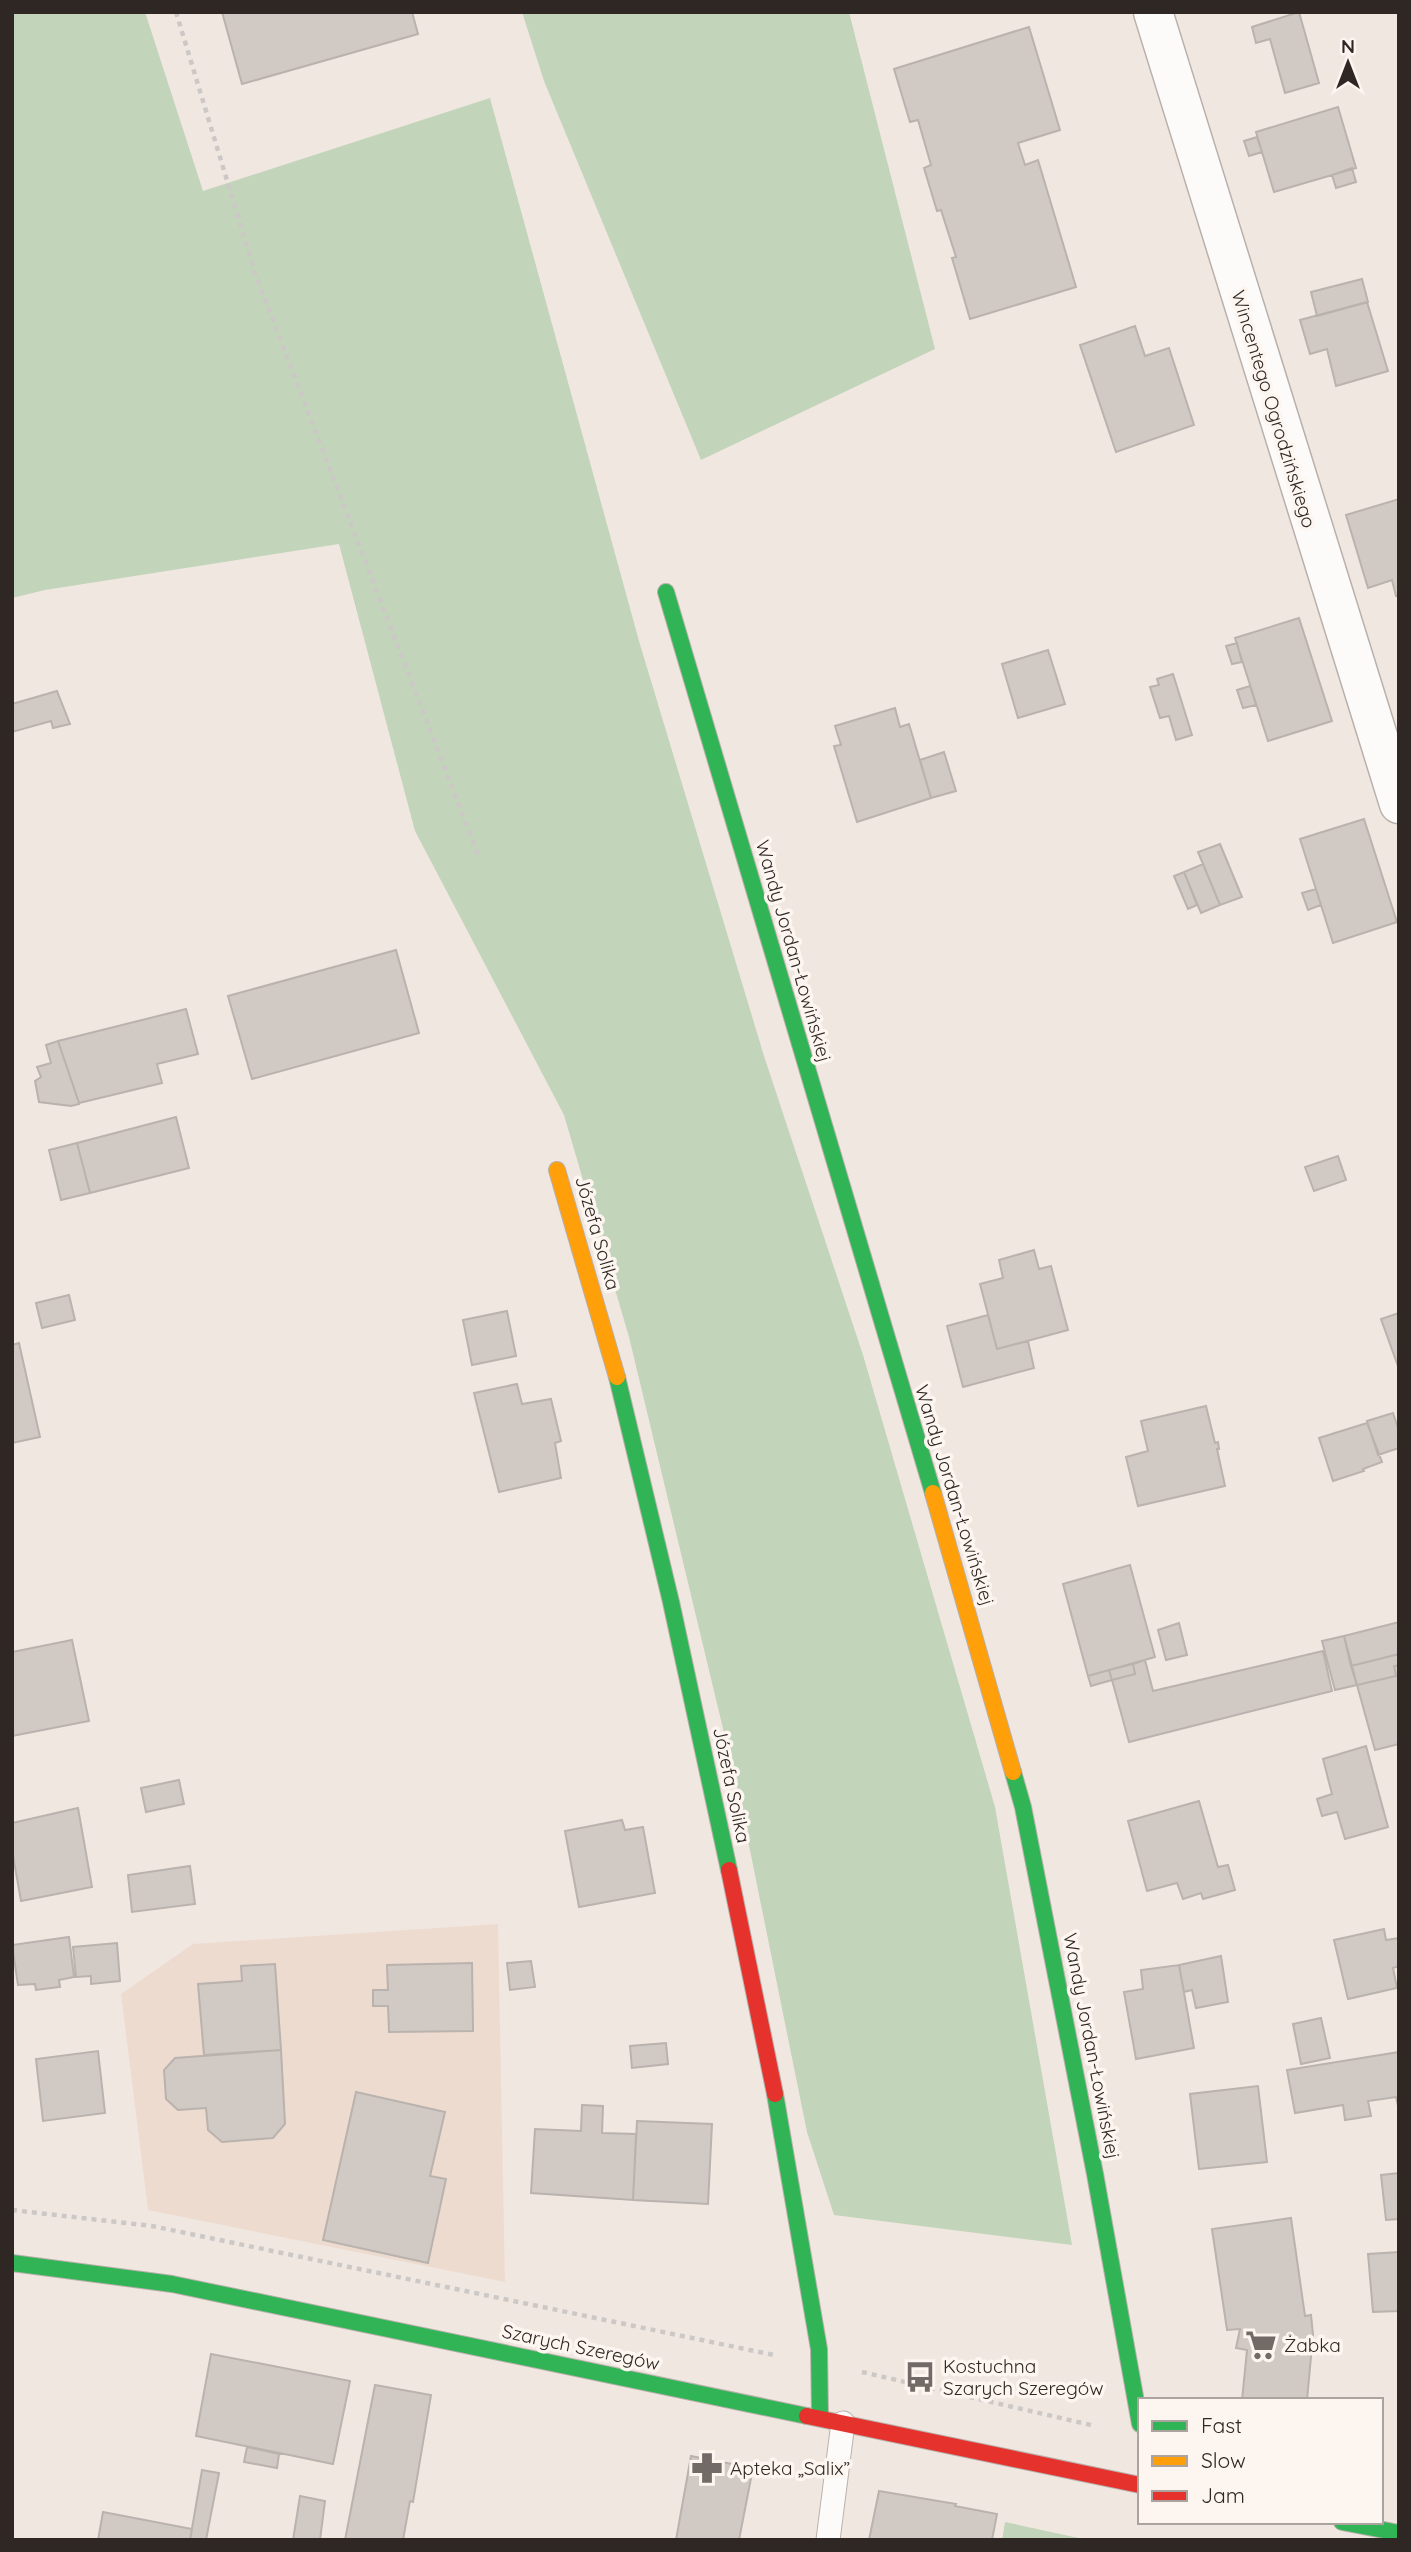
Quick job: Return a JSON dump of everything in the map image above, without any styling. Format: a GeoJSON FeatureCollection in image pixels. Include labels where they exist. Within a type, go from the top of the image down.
{"type":"FeatureCollection","features":[{"type":"Feature","properties":{"kind":"street","name":"Wincentego Ogrodzińskiego"},"geometry":{"type":"LineString","coordinates":[[1153,12],[1399,804]]}},
{"type":"Feature","properties":{"kind":"street","name":"Wandy Jordan-Łowińskiej"},"geometry":{"type":"LineString","coordinates":[[666,592],[963,1593],[1023,1807],[1093,2161],[1138,2413]]}},
{"type":"Feature","properties":{"kind":"street","name":"Józefa Solika"},"geometry":{"type":"LineString","coordinates":[[557,1170],[613,1359],[671,1602],[766,2043],[819,2349],[820,2418]]}},
{"type":"Feature","properties":{"kind":"street","name":"Szarych Szeregów"},"geometry":{"type":"LineString","coordinates":[[12,2263],[172,2284],[1138,2485]]}},
{"type":"Feature","properties":{"kind":"street"},"geometry":{"type":"LineString","coordinates":[[1352,2524],[1399,2533]]}},
{"type":"Feature","properties":{"kind":"lane"},"geometry":{"type":"LineString","coordinates":[[828,2540],[843,2423]]}},
{"type":"Feature","properties":{"kind":"path"},"geometry":{"type":"LineString","coordinates":[[176,12],[256,276],[480,860]]}},
{"type":"Feature","properties":{"kind":"path"},"geometry":{"type":"LineString","coordinates":[[12,2210],[152,2226],[698,2341],[819,2363],[1100,2427]]}},
{"type":"Feature","properties":{"kind":"shaded area"},"geometry":{"type":"Polygon","coordinates":[[[498,1924],[505,2282],[148,2210],[121,1994],[193,1944],[498,1924]]]}},
{"type":"Feature","properties":{"kind":"green space"},"geometry":{"type":"Polygon","coordinates":[[[12,12],[145,12],[203,191],[490,98],[639,641],[764,1056],[863,1355],[995,1807],[1072,2245],[834,2215],[807,2132],[738,1791],[629,1337],[564,1115],[415,831],[339,544],[45,590],[12,598],[12,12]]]}},
{"type":"Feature","properties":{"kind":"green space"},"geometry":{"type":"Polygon","coordinates":[[[522,12],[849,12],[935,349],[701,460],[544,81],[522,12]]]}},
{"type":"Feature","properties":{"kind":"green space"},"geometry":{"type":"Polygon","coordinates":[[[1005,2522],[1088,2540],[1002,2540],[1005,2522]]]}},
{"type":"Feature","properties":{"kind":"building"},"geometry":{"type":"Polygon","coordinates":[[[222,12],[412,12],[418,34],[242,84],[222,12]]]}},
{"type":"Feature","properties":{"kind":"building"},"geometry":{"type":"Polygon","coordinates":[[[1299,12],[1319,83],[1285,93],[1270,39],[1256,43],[1252,27],[1299,12]]]}},
{"type":"Feature","properties":{"kind":"building"},"geometry":{"type":"Polygon","coordinates":[[[1029,27],[1060,130],[1018,143],[1025,165],[1038,160],[1076,287],[970,319],[952,258],[956,257],[941,210],[937,211],[924,168],[931,165],[918,120],[910,122],[894,69],[1029,27]]]}},
{"type":"Feature","properties":{"kind":"building"},"geometry":{"type":"Polygon","coordinates":[[[1338,107],[1356,168],[1274,192],[1256,132],[1338,107]]]}},
{"type":"Feature","properties":{"kind":"building"},"geometry":{"type":"Polygon","coordinates":[[[1257,137],[1262,152],[1249,156],[1244,141],[1257,137]]]}},
{"type":"Feature","properties":{"kind":"building"},"geometry":{"type":"Polygon","coordinates":[[[1352,168],[1356,182],[1336,188],[1332,175],[1352,168]]]}},
{"type":"Feature","properties":{"kind":"building"},"geometry":{"type":"Polygon","coordinates":[[[1362,279],[1368,302],[1317,316],[1311,292],[1362,279]]]}},
{"type":"Feature","properties":{"kind":"building"},"geometry":{"type":"Polygon","coordinates":[[[1367,302],[1388,371],[1336,386],[1327,349],[1310,354],[1300,320],[1367,302]]]}},
{"type":"Feature","properties":{"kind":"building"},"geometry":{"type":"Polygon","coordinates":[[[1135,326],[1145,356],[1169,348],[1194,425],[1116,452],[1080,345],[1135,326]]]}},
{"type":"Feature","properties":{"kind":"building"},"geometry":{"type":"Polygon","coordinates":[[[1399,499],[1399,596],[1396,596],[1392,580],[1368,588],[1346,515],[1399,499]]]}},
{"type":"Feature","properties":{"kind":"building"},"geometry":{"type":"Polygon","coordinates":[[[1299,618],[1332,721],[1268,741],[1235,638],[1299,618]]]}},
{"type":"Feature","properties":{"kind":"building"},"geometry":{"type":"Polygon","coordinates":[[[1237,643],[1242,662],[1232,664],[1226,646],[1237,643]]]}},
{"type":"Feature","properties":{"kind":"building"},"geometry":{"type":"Polygon","coordinates":[[[1048,650],[1065,704],[1018,718],[1002,664],[1048,650]]]}},
{"type":"Feature","properties":{"kind":"building"},"geometry":{"type":"Polygon","coordinates":[[[1173,674],[1192,735],[1176,740],[1169,716],[1160,718],[1150,687],[1159,685],[1157,679],[1173,674]]]}},
{"type":"Feature","properties":{"kind":"building"},"geometry":{"type":"Polygon","coordinates":[[[1250,686],[1256,705],[1243,708],[1237,690],[1250,686]]]}},
{"type":"Feature","properties":{"kind":"building"},"geometry":{"type":"Polygon","coordinates":[[[57,691],[70,724],[53,728],[51,721],[12,732],[12,704],[57,691]]]}},
{"type":"Feature","properties":{"kind":"building"},"geometry":{"type":"Polygon","coordinates":[[[895,708],[900,727],[909,724],[931,798],[857,822],[834,746],[841,745],[835,726],[895,708]]]}},
{"type":"Feature","properties":{"kind":"building"},"geometry":{"type":"Polygon","coordinates":[[[944,752],[956,791],[931,798],[920,760],[944,752]]]}},
{"type":"Feature","properties":{"kind":"building"},"geometry":{"type":"Polygon","coordinates":[[[1364,819],[1397,922],[1333,943],[1300,839],[1364,819]]]}},
{"type":"Feature","properties":{"kind":"building"},"geometry":{"type":"Polygon","coordinates":[[[1220,844],[1242,897],[1220,905],[1198,852],[1220,844]]]}},
{"type":"Feature","properties":{"kind":"building"},"geometry":{"type":"Polygon","coordinates":[[[1203,864],[1220,905],[1201,913],[1184,872],[1203,864]]]}},
{"type":"Feature","properties":{"kind":"building"},"geometry":{"type":"Polygon","coordinates":[[[1184,872],[1197,905],[1188,909],[1174,876],[1184,872]]]}},
{"type":"Feature","properties":{"kind":"building"},"geometry":{"type":"Polygon","coordinates":[[[1316,889],[1321,905],[1308,910],[1302,893],[1316,889]]]}},
{"type":"Feature","properties":{"kind":"building"},"geometry":{"type":"Polygon","coordinates":[[[396,950],[419,1033],[252,1079],[228,996],[396,950]]]}},
{"type":"Feature","properties":{"kind":"building"},"geometry":{"type":"Polygon","coordinates":[[[186,1009],[198,1054],[157,1064],[162,1083],[79,1103],[58,1041],[186,1009]]]}},
{"type":"Feature","properties":{"kind":"building"},"geometry":{"type":"Polygon","coordinates":[[[58,1041],[79,1104],[71,1106],[39,1102],[35,1081],[41,1077],[37,1067],[51,1063],[46,1045],[58,1041]]]}},
{"type":"Feature","properties":{"kind":"building"},"geometry":{"type":"Polygon","coordinates":[[[176,1117],[189,1168],[90,1193],[77,1143],[176,1117]]]}},
{"type":"Feature","properties":{"kind":"building"},"geometry":{"type":"Polygon","coordinates":[[[77,1143],[90,1193],[61,1200],[49,1150],[77,1143]]]}},
{"type":"Feature","properties":{"kind":"building"},"geometry":{"type":"Polygon","coordinates":[[[1338,1156],[1346,1180],[1314,1191],[1305,1167],[1338,1156]]]}},
{"type":"Feature","properties":{"kind":"building"},"geometry":{"type":"Polygon","coordinates":[[[1034,1250],[1039,1269],[1051,1266],[1068,1330],[997,1349],[980,1284],[1003,1278],[999,1260],[1034,1250]]]}},
{"type":"Feature","properties":{"kind":"building"},"geometry":{"type":"Polygon","coordinates":[[[69,1295],[75,1320],[42,1328],[36,1303],[69,1295]]]}},
{"type":"Feature","properties":{"kind":"building"},"geometry":{"type":"Polygon","coordinates":[[[507,1311],[516,1356],[472,1365],[463,1320],[507,1311]]]}},
{"type":"Feature","properties":{"kind":"building"},"geometry":{"type":"Polygon","coordinates":[[[1399,1313],[1399,1369],[1381,1319],[1399,1313]]]}},
{"type":"Feature","properties":{"kind":"building"},"geometry":{"type":"Polygon","coordinates":[[[988,1315],[997,1349],[1028,1341],[1034,1368],[963,1387],[947,1326],[988,1315]]]}},
{"type":"Feature","properties":{"kind":"building"},"geometry":{"type":"Polygon","coordinates":[[[19,1343],[40,1437],[12,1443],[12,1345],[19,1343]]]}},
{"type":"Feature","properties":{"kind":"building"},"geometry":{"type":"Polygon","coordinates":[[[517,1384],[522,1404],[551,1399],[561,1441],[555,1443],[561,1478],[499,1492],[474,1393],[517,1384]]]}},
{"type":"Feature","properties":{"kind":"building"},"geometry":{"type":"Polygon","coordinates":[[[1206,1406],[1215,1443],[1218,1442],[1225,1486],[1138,1506],[1126,1457],[1148,1451],[1141,1421],[1206,1406]]]}},
{"type":"Feature","properties":{"kind":"building"},"geometry":{"type":"Polygon","coordinates":[[[1393,1413],[1399,1431],[1399,1448],[1378,1455],[1367,1421],[1393,1413]]]}},
{"type":"Feature","properties":{"kind":"building"},"geometry":{"type":"Polygon","coordinates":[[[1367,1423],[1382,1462],[1333,1481],[1319,1438],[1367,1423]]]}},
{"type":"Feature","properties":{"kind":"building"},"geometry":{"type":"Polygon","coordinates":[[[1130,1565],[1155,1657],[1088,1676],[1063,1584],[1130,1565]]]}},
{"type":"Feature","properties":{"kind":"building"},"geometry":{"type":"Polygon","coordinates":[[[1399,1622],[1399,1654],[1351,1666],[1344,1636],[1399,1622]]]}},
{"type":"Feature","properties":{"kind":"building"},"geometry":{"type":"Polygon","coordinates":[[[1179,1623],[1187,1655],[1166,1660],[1158,1630],[1179,1623]]]}},
{"type":"Feature","properties":{"kind":"building"},"geometry":{"type":"Polygon","coordinates":[[[1344,1636],[1357,1685],[1335,1690],[1322,1641],[1344,1636]]]}},
{"type":"Feature","properties":{"kind":"building"},"geometry":{"type":"Polygon","coordinates":[[[72,1640],[89,1721],[12,1736],[12,1652],[72,1640]]]}},
{"type":"Feature","properties":{"kind":"building"},"geometry":{"type":"Polygon","coordinates":[[[1323,1651],[1332,1691],[1129,1742],[1112,1680],[1135,1674],[1133,1664],[1145,1660],[1153,1691],[1323,1651]]]}},
{"type":"Feature","properties":{"kind":"building"},"geometry":{"type":"Polygon","coordinates":[[[1399,1654],[1399,1665],[1394,1666],[1396,1676],[1357,1685],[1351,1666],[1399,1654]]]}},
{"type":"Feature","properties":{"kind":"building"},"geometry":{"type":"Polygon","coordinates":[[[1133,1664],[1135,1674],[1112,1680],[1109,1670],[1133,1664]]]}},
{"type":"Feature","properties":{"kind":"building"},"geometry":{"type":"Polygon","coordinates":[[[1399,1665],[1399,1744],[1375,1750],[1357,1685],[1396,1676],[1394,1666],[1399,1665]]]}},
{"type":"Feature","properties":{"kind":"building"},"geometry":{"type":"Polygon","coordinates":[[[1109,1670],[1112,1680],[1091,1686],[1088,1676],[1109,1670]]]}},
{"type":"Feature","properties":{"kind":"building"},"geometry":{"type":"Polygon","coordinates":[[[1366,1746],[1388,1827],[1345,1839],[1337,1812],[1322,1816],[1317,1799],[1332,1794],[1323,1759],[1366,1746]]]}},
{"type":"Feature","properties":{"kind":"building"},"geometry":{"type":"Polygon","coordinates":[[[179,1780],[184,1804],[146,1812],[141,1788],[179,1780]]]}},
{"type":"Feature","properties":{"kind":"building"},"geometry":{"type":"Polygon","coordinates":[[[1199,1801],[1218,1867],[1228,1865],[1235,1890],[1203,1899],[1201,1893],[1183,1899],[1177,1883],[1147,1891],[1128,1821],[1199,1801]]]}},
{"type":"Feature","properties":{"kind":"building"},"geometry":{"type":"Polygon","coordinates":[[[78,1808],[92,1887],[21,1901],[12,1850],[12,1823],[78,1808]]]}},
{"type":"Feature","properties":{"kind":"building"},"geometry":{"type":"Polygon","coordinates":[[[622,1820],[625,1830],[643,1827],[655,1893],[579,1907],[565,1831],[622,1820]]]}},
{"type":"Feature","properties":{"kind":"building"},"geometry":{"type":"Polygon","coordinates":[[[190,1866],[195,1904],[132,1912],[128,1875],[190,1866]]]}},
{"type":"Feature","properties":{"kind":"building"},"geometry":{"type":"Polygon","coordinates":[[[1384,1929],[1386,1940],[1399,1938],[1399,1966],[1393,1968],[1397,1988],[1348,1999],[1334,1940],[1384,1929]]]}},
{"type":"Feature","properties":{"kind":"building"},"geometry":{"type":"Polygon","coordinates":[[[69,1937],[74,1977],[59,1980],[60,1987],[36,1990],[35,1984],[18,1985],[12,1945],[69,1937]]]}},
{"type":"Feature","properties":{"kind":"building"},"geometry":{"type":"Polygon","coordinates":[[[117,1943],[120,1981],[91,1984],[91,1976],[76,1977],[73,1947],[117,1943]]]}},
{"type":"Feature","properties":{"kind":"building"},"geometry":{"type":"Polygon","coordinates":[[[1221,1956],[1228,2002],[1196,2008],[1192,1990],[1184,1992],[1179,1965],[1221,1956]]]}},
{"type":"Feature","properties":{"kind":"building"},"geometry":{"type":"Polygon","coordinates":[[[531,1961],[535,1987],[510,1990],[507,1963],[531,1961]]]}},
{"type":"Feature","properties":{"kind":"building"},"geometry":{"type":"Polygon","coordinates":[[[472,1963],[473,2031],[389,2032],[388,2006],[373,2006],[373,1990],[388,1990],[387,1965],[472,1963]]]}},
{"type":"Feature","properties":{"kind":"building"},"geometry":{"type":"Polygon","coordinates":[[[275,1964],[281,2050],[204,2055],[198,1984],[242,1981],[241,1966],[275,1964]]]}},
{"type":"Feature","properties":{"kind":"building"},"geometry":{"type":"Polygon","coordinates":[[[1179,1965],[1194,2048],[1136,2059],[1124,1992],[1143,1989],[1141,1970],[1179,1965]]]}},
{"type":"Feature","properties":{"kind":"building"},"geometry":{"type":"Polygon","coordinates":[[[1321,2018],[1330,2058],[1301,2064],[1293,2024],[1321,2018]]]}},
{"type":"Feature","properties":{"kind":"building"},"geometry":{"type":"Polygon","coordinates":[[[666,2043],[668,2064],[632,2068],[630,2046],[666,2043]]]}},
{"type":"Feature","properties":{"kind":"building"},"geometry":{"type":"Polygon","coordinates":[[[281,2050],[285,2124],[273,2138],[222,2142],[208,2130],[206,2108],[178,2110],[166,2099],[164,2070],[175,2058],[281,2050]]]}},
{"type":"Feature","properties":{"kind":"building"},"geometry":{"type":"Polygon","coordinates":[[[98,2051],[105,2113],[43,2121],[36,2059],[98,2051]]]}},
{"type":"Feature","properties":{"kind":"building"},"geometry":{"type":"Polygon","coordinates":[[[1399,2052],[1399,2110],[1396,2097],[1368,2101],[1371,2116],[1345,2120],[1343,2105],[1295,2113],[1287,2070],[1399,2052]]]}},
{"type":"Feature","properties":{"kind":"building"},"geometry":{"type":"Polygon","coordinates":[[[1258,2086],[1267,2162],[1199,2169],[1190,2094],[1258,2086]]]}},
{"type":"Feature","properties":{"kind":"building"},"geometry":{"type":"Polygon","coordinates":[[[356,2092],[445,2112],[430,2176],[446,2179],[428,2263],[323,2240],[356,2092]]]}},
{"type":"Feature","properties":{"kind":"building"},"geometry":{"type":"Polygon","coordinates":[[[582,2105],[603,2106],[602,2133],[636,2134],[633,2200],[531,2193],[535,2129],[581,2131],[582,2105]]]}},
{"type":"Feature","properties":{"kind":"building"},"geometry":{"type":"Polygon","coordinates":[[[637,2121],[712,2124],[708,2204],[633,2200],[637,2121]]]}},
{"type":"Feature","properties":{"kind":"building"},"geometry":{"type":"Polygon","coordinates":[[[1399,2173],[1399,2219],[1386,2220],[1381,2175],[1399,2173]]]}},
{"type":"Feature","properties":{"kind":"building"},"geometry":{"type":"Polygon","coordinates":[[[1291,2218],[1305,2316],[1311,2315],[1313,2335],[1307,2398],[1242,2398],[1247,2350],[1236,2348],[1240,2329],[1227,2330],[1212,2229],[1291,2218]]]}},
{"type":"Feature","properties":{"kind":"building"},"geometry":{"type":"Polygon","coordinates":[[[1399,2252],[1399,2311],[1373,2312],[1368,2254],[1399,2252]]]}},
{"type":"Feature","properties":{"kind":"building"},"geometry":{"type":"Polygon","coordinates":[[[211,2354],[350,2381],[333,2464],[196,2436],[211,2354]]]}},
{"type":"Feature","properties":{"kind":"building"},"geometry":{"type":"Polygon","coordinates":[[[375,2385],[431,2395],[413,2502],[410,2501],[403,2540],[345,2540],[375,2385]]]}},
{"type":"Feature","properties":{"kind":"building"},"geometry":{"type":"Polygon","coordinates":[[[247,2447],[279,2454],[277,2468],[244,2462],[247,2447]]]}},
{"type":"Feature","properties":{"kind":"building"},"geometry":{"type":"Polygon","coordinates":[[[691,2456],[753,2468],[739,2540],[676,2540],[691,2456]]]}},
{"type":"Feature","properties":{"kind":"building"},"geometry":{"type":"Polygon","coordinates":[[[202,2470],[219,2473],[206,2540],[190,2540],[202,2470]]]}},
{"type":"Feature","properties":{"kind":"building"},"geometry":{"type":"Polygon","coordinates":[[[879,2491],[997,2514],[992,2540],[869,2540],[879,2491]]]}},
{"type":"Feature","properties":{"kind":"building"},"geometry":{"type":"Polygon","coordinates":[[[300,2496],[325,2501],[320,2540],[293,2540],[300,2496]]]}},
{"type":"Feature","properties":{"kind":"building"},"geometry":{"type":"Polygon","coordinates":[[[103,2512],[192,2529],[190,2540],[98,2540],[103,2512]]]}},
{"type":"Feature","properties":{"kind":"traffic: fast"},"geometry":{"type":"LineString","coordinates":[[666,592],[933,1493]]}},
{"type":"Feature","properties":{"kind":"traffic: fast"},"geometry":{"type":"LineString","coordinates":[[617,1377],[671,1602],[729,1870]]}},
{"type":"Feature","properties":{"kind":"traffic: fast"},"geometry":{"type":"LineString","coordinates":[[1013,1772],[1023,1807],[1095,2174],[1138,2413]]}},
{"type":"Feature","properties":{"kind":"traffic: fast"},"geometry":{"type":"LineString","coordinates":[[775,2094],[819,2349],[820,2418]]}},
{"type":"Feature","properties":{"kind":"traffic: fast"},"geometry":{"type":"LineString","coordinates":[[12,2263],[172,2284],[807,2416]]}},
{"type":"Feature","properties":{"kind":"traffic: fast"},"geometry":{"type":"LineString","coordinates":[[1352,2524],[1399,2533]]}},
{"type":"Feature","properties":{"kind":"traffic: slow"},"geometry":{"type":"LineString","coordinates":[[557,1170],[617,1377]]}},
{"type":"Feature","properties":{"kind":"traffic: slow"},"geometry":{"type":"LineString","coordinates":[[933,1493],[1013,1772]]}},
{"type":"Feature","properties":{"kind":"traffic: jam"},"geometry":{"type":"LineString","coordinates":[[729,1870],[775,2094]]}},
{"type":"Feature","properties":{"kind":"traffic: jam"},"geometry":{"type":"LineString","coordinates":[[807,2416],[1138,2485]]}},
{"type":"Feature","properties":{"kind":"place","name":"Żabka"},"geometry":{"type":"Point","coordinates":[1261,2345]}},
{"type":"Feature","properties":{"kind":"place","name":"Kostuchna Szarych Szeregów"},"geometry":{"type":"Point","coordinates":[920,2377]}},
{"type":"Feature","properties":{"kind":"place","name":"Apteka „Salix”"},"geometry":{"type":"Point","coordinates":[707,2468]}}]}
